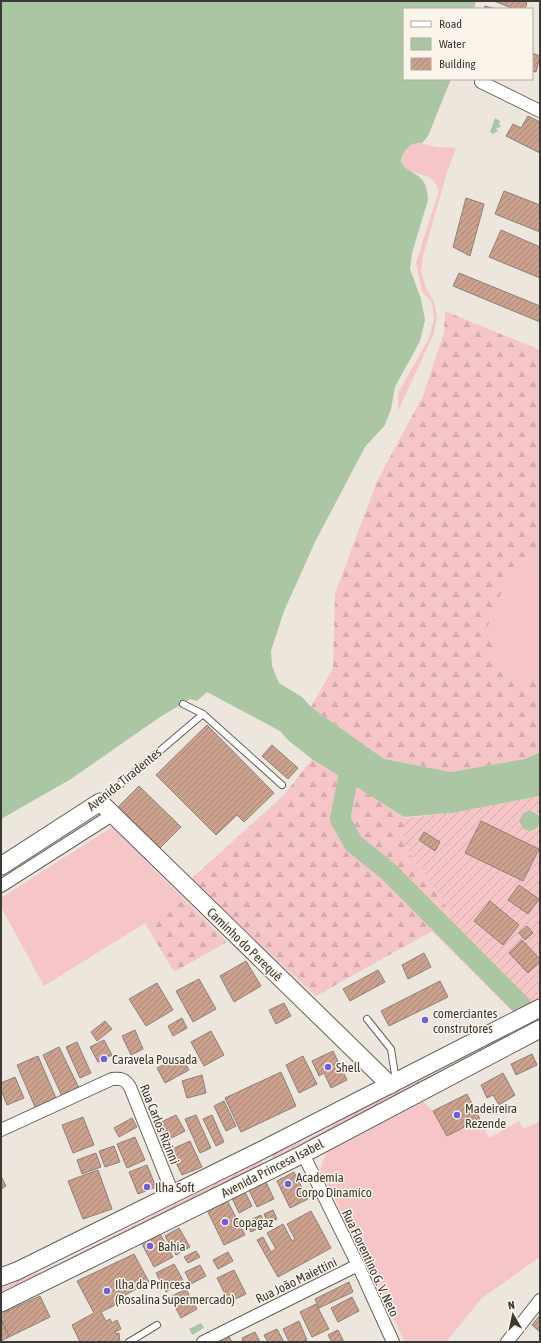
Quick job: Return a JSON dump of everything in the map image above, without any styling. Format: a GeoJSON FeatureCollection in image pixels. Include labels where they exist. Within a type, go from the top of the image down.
{"type":"FeatureCollection","features":[{"type":"Feature","properties":{"kind":"main road","name":"Caminho do Perequê"},"geometry":{"type":"LineString","coordinates":[[100,802],[393,1084]]}},
{"type":"Feature","properties":{"kind":"main road","name":"Avenida Tiradentes"},"geometry":{"type":"LineString","coordinates":[[1,866],[100,802]]}},
{"type":"Feature","properties":{"kind":"main road","name":"Avenida Princesa Isabel"},"geometry":{"type":"LineString","coordinates":[[1,1277],[17,1271],[173,1194],[393,1084],[540,1008]]}},
{"type":"Feature","properties":{"kind":"main road","name":"Avenida Princesa Isabel"},"geometry":{"type":"LineString","coordinates":[[1,1303],[303,1154],[540,1029]]}},
{"type":"Feature","properties":{"kind":"street"},"geometry":{"type":"LineString","coordinates":[[481,82],[540,111]]}},
{"type":"Feature","properties":{"kind":"street","name":"Avenida Tiradentes"},"geometry":{"type":"LineString","coordinates":[[1,886],[112,815]]}},
{"type":"Feature","properties":{"kind":"street","name":"Rua Carlos Rizinni"},"geometry":{"type":"LineString","coordinates":[[1,1130],[112,1078],[126,1080],[173,1194]]}},
{"type":"Feature","properties":{"kind":"street","name":"Rua Florentino G. V. Neto"},"geometry":{"type":"LineString","coordinates":[[303,1154],[358,1265],[393,1342]]}},
{"type":"Feature","properties":{"kind":"street","name":"Rua João Maiettini"},"geometry":{"type":"LineString","coordinates":[[203,1342],[358,1265]]}},
{"type":"Feature","properties":{"kind":"street"},"geometry":{"type":"LineString","coordinates":[[507,1342],[540,1300]]}},
{"type":"Feature","properties":{"kind":"lane"},"geometry":{"type":"LineString","coordinates":[[183,704],[203,714],[282,785]]}},
{"type":"Feature","properties":{"kind":"lane","name":"Avenida Tiradentes"},"geometry":{"type":"LineString","coordinates":[[100,802],[203,714]]}},
{"type":"Feature","properties":{"kind":"lane"},"geometry":{"type":"LineString","coordinates":[[367,1019],[391,1050],[393,1084]]}},
{"type":"Feature","properties":{"kind":"lane"},"geometry":{"type":"LineString","coordinates":[[129,1342],[157,1325]]}},
{"type":"Feature","properties":{"kind":"green space"},"geometry":{"type":"Polygon","coordinates":[[[417,142],[436,147],[456,148],[448,169],[423,256],[421,271],[426,288],[434,302],[437,317],[434,333],[398,411],[398,393],[428,340],[434,320],[432,302],[422,291],[416,263],[439,191],[435,182],[430,177],[411,171],[403,165],[403,154],[410,145],[417,142]]]}},
{"type":"Feature","properties":{"kind":"green space"},"geometry":{"type":"Polygon","coordinates":[[[445,311],[540,350],[540,555],[506,582],[487,628],[499,663],[522,681],[540,672],[540,752],[525,759],[451,772],[384,759],[311,707],[333,668],[335,594],[377,481],[423,396],[444,333],[445,311]]]}},
{"type":"Feature","properties":{"kind":"green space"},"geometry":{"type":"Polygon","coordinates":[[[540,555],[540,672],[522,681],[499,663],[487,628],[506,582],[540,555]]]}},
{"type":"Feature","properties":{"kind":"green space"},"geometry":{"type":"Polygon","coordinates":[[[312,759],[404,817],[404,845],[450,912],[432,931],[316,996],[190,880],[284,795],[312,759]]]}},
{"type":"Feature","properties":{"kind":"green space"},"geometry":{"type":"Polygon","coordinates":[[[540,796],[540,815],[533,810],[533,832],[540,827],[540,998],[513,1012],[432,931],[450,912],[404,845],[404,818],[452,813],[540,796]]]}},
{"type":"Feature","properties":{"kind":"green space"},"geometry":{"type":"Polygon","coordinates":[[[112,827],[184,899],[44,986],[1,907],[1,898],[112,827]]]}},
{"type":"Feature","properties":{"kind":"green space"},"geometry":{"type":"Polygon","coordinates":[[[184,899],[227,942],[174,972],[145,923],[184,899]]]}},
{"type":"Feature","properties":{"kind":"green space"},"geometry":{"type":"Polygon","coordinates":[[[540,1022],[477,1056],[273,1158],[272,1155],[316,1135],[356,1112],[540,1022]]]}},
{"type":"Feature","properties":{"kind":"green space"},"geometry":{"type":"Polygon","coordinates":[[[423,1102],[433,1111],[447,1136],[480,1119],[489,1138],[519,1121],[523,1129],[540,1121],[540,1257],[481,1299],[446,1342],[405,1342],[320,1169],[326,1153],[423,1102]]]}},
{"type":"Feature","properties":{"kind":"green space"},"geometry":{"type":"Polygon","coordinates":[[[262,1160],[264,1164],[108,1241],[58,1269],[40,1274],[1,1293],[1,1288],[52,1267],[262,1160]]]}},
{"type":"Feature","properties":{"kind":"water"},"geometry":{"type":"Polygon","coordinates":[[[1,1],[476,1],[474,8],[403,8],[403,80],[451,80],[428,136],[422,143],[414,143],[408,147],[401,161],[404,166],[421,178],[427,190],[428,200],[412,253],[410,269],[421,299],[425,320],[420,341],[395,387],[391,409],[385,425],[365,447],[315,542],[284,611],[271,651],[272,666],[279,683],[302,697],[311,707],[384,759],[451,772],[525,759],[540,752],[540,796],[452,813],[404,817],[312,759],[289,741],[280,731],[207,692],[197,701],[190,699],[160,717],[71,779],[1,819],[1,1]]]}},
{"type":"Feature","properties":{"kind":"water"},"geometry":{"type":"Polygon","coordinates":[[[495,118],[500,121],[499,124],[501,127],[496,128],[498,131],[493,134],[490,132],[495,118]]]}},
{"type":"Feature","properties":{"kind":"water"},"geometry":{"type":"Polygon","coordinates":[[[526,811],[534,811],[540,817],[540,825],[534,831],[526,831],[520,825],[520,817],[526,811]]]}},
{"type":"Feature","properties":{"kind":"water"},"geometry":{"type":"Polygon","coordinates":[[[201,1323],[204,1328],[192,1335],[189,1329],[201,1323]]]}},
{"type":"Feature","properties":{"kind":"building"},"geometry":{"type":"Polygon","coordinates":[[[494,1],[523,1],[527,3],[525,8],[512,8],[494,1]]]}},
{"type":"Feature","properties":{"kind":"building"},"geometry":{"type":"Polygon","coordinates":[[[533,53],[540,56],[536,72],[533,71],[533,53]]]}},
{"type":"Feature","properties":{"kind":"building"},"geometry":{"type":"Polygon","coordinates":[[[528,116],[540,122],[540,153],[506,136],[513,124],[521,128],[528,116]]]}},
{"type":"Feature","properties":{"kind":"building"},"geometry":{"type":"Polygon","coordinates":[[[504,191],[540,205],[540,232],[495,214],[504,191]]]}},
{"type":"Feature","properties":{"kind":"building"},"geometry":{"type":"Polygon","coordinates":[[[466,198],[484,204],[470,256],[453,247],[466,198]]]}},
{"type":"Feature","properties":{"kind":"building"},"geometry":{"type":"Polygon","coordinates":[[[501,230],[540,247],[540,278],[489,257],[501,230]]]}},
{"type":"Feature","properties":{"kind":"building"},"geometry":{"type":"Polygon","coordinates":[[[459,273],[540,306],[540,322],[453,286],[459,273]]]}},
{"type":"Feature","properties":{"kind":"building"},"geometry":{"type":"Polygon","coordinates":[[[207,725],[274,793],[244,822],[237,815],[216,835],[156,775],[207,725]]]}},
{"type":"Feature","properties":{"kind":"building"},"geometry":{"type":"Polygon","coordinates":[[[272,745],[298,768],[288,779],[262,756],[272,745]]]}},
{"type":"Feature","properties":{"kind":"building"},"geometry":{"type":"Polygon","coordinates":[[[139,786],[181,827],[160,848],[118,807],[139,786]]]}},
{"type":"Feature","properties":{"kind":"building"},"geometry":{"type":"Polygon","coordinates":[[[481,821],[539,849],[523,881],[465,853],[481,821]]]}},
{"type":"Feature","properties":{"kind":"building"},"geometry":{"type":"Polygon","coordinates":[[[424,832],[440,842],[435,851],[419,840],[424,832]]]}},
{"type":"Feature","properties":{"kind":"building"},"geometry":{"type":"Polygon","coordinates":[[[519,885],[539,899],[528,914],[508,900],[519,885]]]}},
{"type":"Feature","properties":{"kind":"building"},"geometry":{"type":"Polygon","coordinates":[[[490,901],[519,925],[503,945],[474,921],[490,901]]]}},
{"type":"Feature","properties":{"kind":"building"},"geometry":{"type":"Polygon","coordinates":[[[527,926],[533,933],[525,940],[519,933],[527,926]]]}},
{"type":"Feature","properties":{"kind":"building"},"geometry":{"type":"Polygon","coordinates":[[[522,940],[540,959],[540,962],[528,973],[509,953],[522,940]]]}},
{"type":"Feature","properties":{"kind":"building"},"geometry":{"type":"Polygon","coordinates":[[[424,953],[431,967],[408,979],[402,965],[424,953]]]}},
{"type":"Feature","properties":{"kind":"building"},"geometry":{"type":"Polygon","coordinates":[[[246,961],[261,986],[234,1002],[220,976],[246,961]]]}},
{"type":"Feature","properties":{"kind":"building"},"geometry":{"type":"Polygon","coordinates":[[[378,970],[385,982],[350,1001],[343,989],[378,970]]]}},
{"type":"Feature","properties":{"kind":"building"},"geometry":{"type":"Polygon","coordinates":[[[199,979],[216,1009],[193,1022],[176,991],[199,979]]]}},
{"type":"Feature","properties":{"kind":"building"},"geometry":{"type":"Polygon","coordinates":[[[440,981],[448,997],[389,1026],[381,1011],[440,981]]]}},
{"type":"Feature","properties":{"kind":"building"},"geometry":{"type":"Polygon","coordinates":[[[157,983],[173,1010],[146,1026],[129,999],[157,983]]]}},
{"type":"Feature","properties":{"kind":"building"},"geometry":{"type":"Polygon","coordinates":[[[284,1003],[291,1016],[276,1024],[269,1010],[284,1003]]]}},
{"type":"Feature","properties":{"kind":"building"},"geometry":{"type":"Polygon","coordinates":[[[182,1018],[187,1028],[173,1036],[168,1026],[182,1018]]]}},
{"type":"Feature","properties":{"kind":"building"},"geometry":{"type":"Polygon","coordinates":[[[105,1021],[112,1029],[97,1041],[91,1032],[105,1021]]]}},
{"type":"Feature","properties":{"kind":"building"},"geometry":{"type":"Polygon","coordinates":[[[135,1030],[143,1049],[131,1055],[122,1036],[135,1030]]]}},
{"type":"Feature","properties":{"kind":"building"},"geometry":{"type":"Polygon","coordinates":[[[211,1031],[224,1055],[204,1066],[191,1042],[211,1031]]]}},
{"type":"Feature","properties":{"kind":"building"},"geometry":{"type":"Polygon","coordinates":[[[104,1040],[112,1055],[98,1062],[90,1047],[104,1040]]]}},
{"type":"Feature","properties":{"kind":"building"},"geometry":{"type":"Polygon","coordinates":[[[77,1042],[91,1073],[80,1078],[66,1047],[77,1042]]]}},
{"type":"Feature","properties":{"kind":"building"},"geometry":{"type":"Polygon","coordinates":[[[59,1047],[79,1088],[62,1096],[43,1055],[59,1047]]]}},
{"type":"Feature","properties":{"kind":"building","name":"Shell"},"geometry":{"type":"Polygon","coordinates":[[[333,1051],[347,1080],[331,1088],[324,1073],[319,1076],[312,1061],[333,1051]]]}},
{"type":"Feature","properties":{"kind":"building"},"geometry":{"type":"Polygon","coordinates":[[[532,1054],[537,1065],[516,1075],[511,1064],[532,1054]]]}},
{"type":"Feature","properties":{"kind":"building"},"geometry":{"type":"Polygon","coordinates":[[[38,1056],[56,1098],[35,1107],[17,1065],[38,1056]]]}},
{"type":"Feature","properties":{"kind":"building"},"geometry":{"type":"Polygon","coordinates":[[[181,1056],[189,1070],[165,1083],[157,1068],[181,1056]]]}},
{"type":"Feature","properties":{"kind":"building"},"geometry":{"type":"Polygon","coordinates":[[[303,1056],[317,1084],[299,1093],[286,1065],[303,1056]]]}},
{"type":"Feature","properties":{"kind":"building"},"geometry":{"type":"Polygon","coordinates":[[[281,1072],[296,1106],[241,1132],[225,1098],[281,1072]]]}},
{"type":"Feature","properties":{"kind":"building"},"geometry":{"type":"Polygon","coordinates":[[[503,1073],[515,1095],[499,1105],[493,1095],[487,1098],[481,1085],[503,1073]]]}},
{"type":"Feature","properties":{"kind":"building"},"geometry":{"type":"Polygon","coordinates":[[[202,1075],[206,1093],[187,1098],[182,1081],[202,1075]]]}},
{"type":"Feature","properties":{"kind":"building"},"geometry":{"type":"Polygon","coordinates":[[[15,1077],[24,1098],[7,1105],[1,1090],[1,1083],[15,1077]]]}},
{"type":"Feature","properties":{"kind":"building","name":"Madeireira Rezende"},"geometry":{"type":"Polygon","coordinates":[[[467,1094],[480,1119],[447,1136],[433,1111],[467,1094]]]}},
{"type":"Feature","properties":{"kind":"building"},"geometry":{"type":"Polygon","coordinates":[[[224,1101],[236,1126],[226,1131],[214,1106],[224,1101]]]}},
{"type":"Feature","properties":{"kind":"building"},"geometry":{"type":"Polygon","coordinates":[[[176,1115],[185,1131],[166,1141],[157,1124],[176,1115]]]}},
{"type":"Feature","properties":{"kind":"building"},"geometry":{"type":"Polygon","coordinates":[[[196,1115],[211,1148],[200,1153],[185,1119],[196,1115]]]}},
{"type":"Feature","properties":{"kind":"building"},"geometry":{"type":"Polygon","coordinates":[[[212,1115],[224,1142],[216,1146],[203,1119],[212,1115]]]}},
{"type":"Feature","properties":{"kind":"building"},"geometry":{"type":"Polygon","coordinates":[[[83,1117],[94,1145],[73,1153],[62,1125],[83,1117]]]}},
{"type":"Feature","properties":{"kind":"building"},"geometry":{"type":"Polygon","coordinates":[[[132,1118],[137,1127],[119,1137],[114,1128],[132,1118]]]}},
{"type":"Feature","properties":{"kind":"building"},"geometry":{"type":"Polygon","coordinates":[[[135,1137],[145,1160],[127,1168],[117,1144],[135,1137]]]}},
{"type":"Feature","properties":{"kind":"building"},"geometry":{"type":"Polygon","coordinates":[[[190,1141],[202,1167],[182,1175],[170,1150],[190,1141]]]}},
{"type":"Feature","properties":{"kind":"building"},"geometry":{"type":"Polygon","coordinates":[[[114,1146],[120,1162],[105,1167],[99,1151],[114,1146]]]}},
{"type":"Feature","properties":{"kind":"building"},"geometry":{"type":"Polygon","coordinates":[[[96,1153],[101,1167],[82,1174],[77,1160],[96,1153]]]}},
{"type":"Feature","properties":{"kind":"building"},"geometry":{"type":"Polygon","coordinates":[[[147,1165],[156,1187],[138,1194],[129,1172],[147,1165]]]}},
{"type":"Feature","properties":{"kind":"building"},"geometry":{"type":"Polygon","coordinates":[[[98,1170],[112,1209],[83,1219],[68,1181],[98,1170]]]}},
{"type":"Feature","properties":{"kind":"building"},"geometry":{"type":"Polygon","coordinates":[[[294,1172],[308,1199],[290,1208],[277,1181],[294,1172]]]}},
{"type":"Feature","properties":{"kind":"building"},"geometry":{"type":"Polygon","coordinates":[[[1,1176],[6,1186],[1,1189],[1,1176]]]}},
{"type":"Feature","properties":{"kind":"building"},"geometry":{"type":"Polygon","coordinates":[[[265,1180],[274,1199],[257,1207],[248,1188],[265,1180]]]}},
{"type":"Feature","properties":{"kind":"building"},"geometry":{"type":"Polygon","coordinates":[[[244,1190],[252,1206],[239,1213],[231,1196],[244,1190]]]}},
{"type":"Feature","properties":{"kind":"building","name":"Copagaz"},"geometry":{"type":"Polygon","coordinates":[[[226,1198],[245,1235],[224,1245],[206,1208],[226,1198]]]}},
{"type":"Feature","properties":{"kind":"building"},"geometry":{"type":"Polygon","coordinates":[[[273,1210],[277,1219],[268,1223],[264,1214],[273,1210]]]}},
{"type":"Feature","properties":{"kind":"building"},"geometry":{"type":"Polygon","coordinates":[[[311,1211],[331,1248],[278,1277],[257,1240],[263,1237],[271,1252],[276,1249],[267,1233],[283,1224],[292,1241],[295,1239],[287,1224],[311,1211]]]}},
{"type":"Feature","properties":{"kind":"building"},"geometry":{"type":"Polygon","coordinates":[[[261,1215],[265,1225],[251,1232],[246,1222],[261,1215]]]}},
{"type":"Feature","properties":{"kind":"building"},"geometry":{"type":"Polygon","coordinates":[[[179,1228],[190,1247],[176,1255],[165,1236],[179,1228]]]}},
{"type":"Feature","properties":{"kind":"building"},"geometry":{"type":"Polygon","coordinates":[[[159,1232],[173,1257],[154,1267],[141,1242],[159,1232]]]}},
{"type":"Feature","properties":{"kind":"building"},"geometry":{"type":"Polygon","coordinates":[[[196,1251],[200,1257],[188,1263],[184,1257],[196,1251]]]}},
{"type":"Feature","properties":{"kind":"building"},"geometry":{"type":"Polygon","coordinates":[[[228,1252],[233,1261],[218,1269],[213,1260],[228,1252]]]}},
{"type":"Feature","properties":{"kind":"building","name":"Ilha da Princesa (Rosalina Supermercado)"},"geometry":{"type":"Polygon","coordinates":[[[134,1254],[149,1282],[114,1301],[115,1305],[101,1312],[106,1321],[110,1319],[112,1323],[117,1320],[121,1329],[115,1332],[116,1334],[119,1333],[120,1342],[80,1342],[72,1325],[94,1313],[77,1281],[134,1254]]]}},
{"type":"Feature","properties":{"kind":"building"},"geometry":{"type":"Polygon","coordinates":[[[174,1264],[184,1282],[166,1292],[156,1273],[174,1264]]]}},
{"type":"Feature","properties":{"kind":"building"},"geometry":{"type":"Polygon","coordinates":[[[200,1265],[206,1276],[191,1284],[185,1272],[200,1265]]]}},
{"type":"Feature","properties":{"kind":"building"},"geometry":{"type":"Polygon","coordinates":[[[234,1270],[246,1294],[229,1302],[217,1278],[234,1270]]]}},
{"type":"Feature","properties":{"kind":"building"},"geometry":{"type":"Polygon","coordinates":[[[349,1282],[353,1292],[319,1308],[315,1299],[349,1282]]]}},
{"type":"Feature","properties":{"kind":"building"},"geometry":{"type":"Polygon","coordinates":[[[186,1289],[197,1309],[181,1318],[170,1297],[186,1289]]]}},
{"type":"Feature","properties":{"kind":"building"},"geometry":{"type":"Polygon","coordinates":[[[40,1296],[50,1317],[9,1337],[1,1319],[1,1314],[40,1296]]]}},
{"type":"Feature","properties":{"kind":"building"},"geometry":{"type":"Polygon","coordinates":[[[352,1297],[359,1311],[338,1322],[331,1308],[352,1297]]]}},
{"type":"Feature","properties":{"kind":"building"},"geometry":{"type":"Polygon","coordinates":[[[316,1304],[329,1329],[312,1337],[300,1312],[316,1304]]]}},
{"type":"Feature","properties":{"kind":"building"},"geometry":{"type":"Polygon","coordinates":[[[540,1315],[540,1332],[532,1325],[540,1315]]]}},
{"type":"Feature","properties":{"kind":"building"},"geometry":{"type":"Polygon","coordinates":[[[1,1319],[9,1337],[1,1341],[1,1319]]]}},
{"type":"Feature","properties":{"kind":"building"},"geometry":{"type":"Polygon","coordinates":[[[299,1321],[307,1340],[302,1342],[289,1342],[283,1329],[299,1321]]]}},
{"type":"Feature","properties":{"kind":"building"},"geometry":{"type":"Polygon","coordinates":[[[277,1329],[284,1342],[268,1342],[264,1335],[277,1329]]]}},
{"type":"Feature","properties":{"kind":"building"},"geometry":{"type":"Polygon","coordinates":[[[338,1330],[344,1342],[332,1342],[328,1335],[338,1330]]]}},
{"type":"Feature","properties":{"kind":"building"},"geometry":{"type":"Polygon","coordinates":[[[255,1332],[260,1342],[243,1342],[242,1338],[255,1332]]]}},
{"type":"Feature","properties":{"kind":"building"},"geometry":{"type":"Polygon","coordinates":[[[228,1335],[232,1342],[221,1342],[220,1340],[228,1335]]]}},
{"type":"Feature","properties":{"kind":"waterway"},"geometry":{"type":"LineString","coordinates":[[352,758],[340,819],[353,843],[389,872],[522,1006]]}},
{"type":"Feature","properties":{"kind":"place","name":"comerciantes construtores"},"geometry":{"type":"Point","coordinates":[425,1020]}},
{"type":"Feature","properties":{"kind":"place","name":"Caravela Pousada"},"geometry":{"type":"Point","coordinates":[104,1059]}},
{"type":"Feature","properties":{"kind":"place","name":"Shell"},"geometry":{"type":"Point","coordinates":[328,1067]}},
{"type":"Feature","properties":{"kind":"place","name":"Madeireira Rezende"},"geometry":{"type":"Point","coordinates":[457,1115]}},
{"type":"Feature","properties":{"kind":"place","name":"Academia Corpo Dinamico"},"geometry":{"type":"Point","coordinates":[288,1184]}},
{"type":"Feature","properties":{"kind":"place","name":"Ilha Soft"},"geometry":{"type":"Point","coordinates":[147,1187]}},
{"type":"Feature","properties":{"kind":"place","name":"Copagaz"},"geometry":{"type":"Point","coordinates":[225,1222]}},
{"type":"Feature","properties":{"kind":"place","name":"Bahia"},"geometry":{"type":"Point","coordinates":[150,1246]}},
{"type":"Feature","properties":{"kind":"place","name":"Ilha da Princesa (Rosalina Supermercado)"},"geometry":{"type":"Point","coordinates":[107,1291]}}]}
